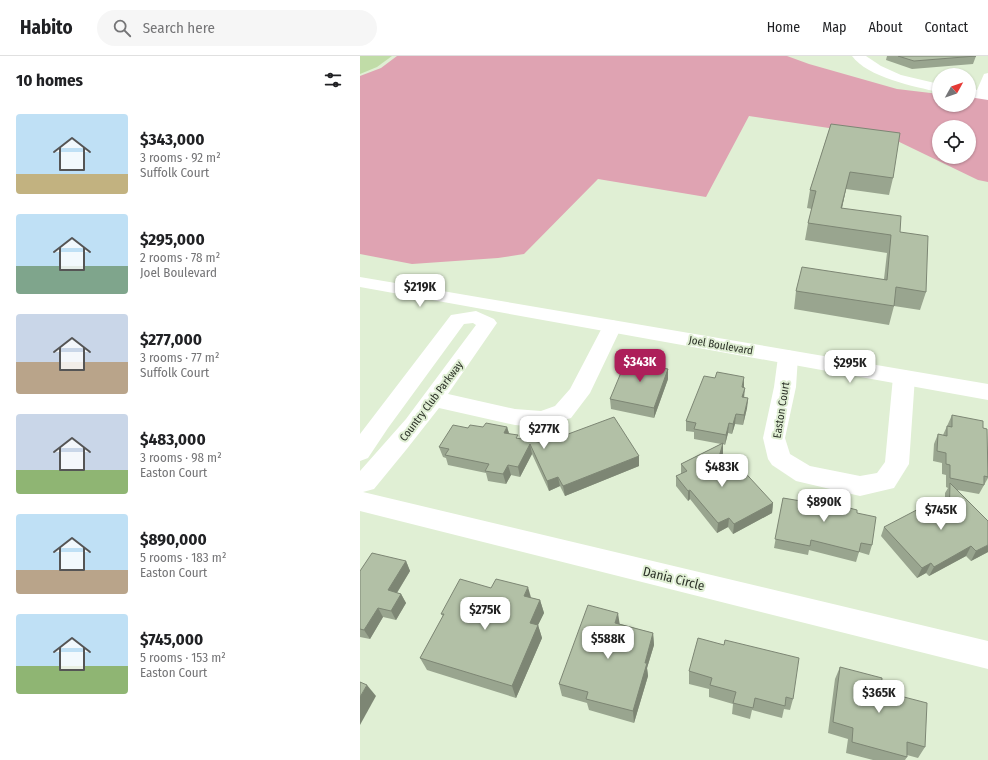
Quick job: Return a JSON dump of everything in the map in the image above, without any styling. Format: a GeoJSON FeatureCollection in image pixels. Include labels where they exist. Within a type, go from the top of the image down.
{"type":"FeatureCollection","features":[{"type":"Feature","properties":{"kind":"street"},"geometry":{"type":"LineString","coordinates":[[858,56],[877,69],[896,78],[932,86]]}},
{"type":"Feature","properties":{"kind":"street"},"geometry":{"type":"LineString","coordinates":[[985,96],[988,78]]}},
{"type":"Feature","properties":{"kind":"street","name":"Joel Boulevard"},"geometry":{"type":"LineString","coordinates":[[360,282],[481,310],[612,326],[988,392]]}},
{"type":"Feature","properties":{"kind":"street"},"geometry":{"type":"LineString","coordinates":[[360,452],[380,422],[458,319],[481,310]]}},
{"type":"Feature","properties":{"kind":"street","name":"Country Club Parkway"},"geometry":{"type":"LineString","coordinates":[[360,483],[365,482],[392,453],[434,399],[487,323],[481,310]]}},
{"type":"Feature","properties":{"kind":"street"},"geometry":{"type":"LineString","coordinates":[[434,399],[522,418],[542,419],[563,412],[579,393],[612,326]]}},
{"type":"Feature","properties":{"kind":"street","name":"Easton Court"},"geometry":{"type":"LineString","coordinates":[[788,357],[785,388],[774,438],[780,459],[804,474],[860,486],[885,481],[897,464],[904,377]]}},
{"type":"Feature","properties":{"kind":"street","name":"Dania Circle"},"geometry":{"type":"LineString","coordinates":[[360,501],[988,655]]}},
{"type":"Feature","properties":{"kind":"shaded area"},"geometry":{"type":"Polygon","coordinates":[[[360,56],[392,56],[377,67],[360,74],[360,56]]]}},
{"type":"Feature","properties":{"kind":"shaded area"},"geometry":{"type":"Polygon","coordinates":[[[397,56],[787,56],[809,64],[897,89],[932,93],[932,112],[976,112],[976,95],[988,97],[988,182],[978,180],[945,164],[976,164],[976,120],[932,120],[932,158],[889,137],[749,116],[706,197],[598,179],[524,254],[498,258],[412,264],[360,254],[360,76],[381,68],[397,56]]]}},
{"type":"Feature","properties":{"kind":"building"},"geometry":{"type":"Polygon","coordinates":[[[898,56],[976,56],[914,61],[898,56]]]}},
{"type":"Feature","properties":{"kind":"building"},"geometry":{"type":"Polygon","coordinates":[[[831,124],[900,133],[893,178],[850,172],[841,208],[901,216],[900,232],[928,236],[926,292],[896,287],[894,306],[796,291],[802,267],[887,280],[891,235],[808,223],[816,191],[810,190],[831,124]]]}},
{"type":"Feature","properties":{"kind":"building"},"geometry":{"type":"Polygon","coordinates":[[[633,357],[660,362],[657,367],[668,369],[654,408],[610,399],[620,375],[625,366],[629,367],[633,357]]]}},
{"type":"Feature","properties":{"kind":"building"},"geometry":{"type":"Polygon","coordinates":[[[717,372],[744,377],[742,387],[745,388],[742,397],[748,398],[744,415],[736,414],[733,424],[729,423],[726,435],[694,429],[696,423],[686,421],[704,376],[715,378],[717,372]]]}},
{"type":"Feature","properties":{"kind":"building"},"geometry":{"type":"Polygon","coordinates":[[[952,415],[983,421],[983,428],[987,429],[988,477],[984,476],[984,485],[950,478],[950,465],[946,464],[946,453],[937,451],[938,434],[947,436],[947,426],[952,427],[952,415]]]}},
{"type":"Feature","properties":{"kind":"building"},"geometry":{"type":"Polygon","coordinates":[[[614,417],[639,456],[563,486],[558,477],[547,481],[530,444],[518,467],[508,465],[503,474],[485,471],[489,464],[445,455],[449,449],[439,447],[453,425],[468,428],[470,425],[483,427],[486,423],[507,427],[504,433],[518,435],[516,438],[544,443],[614,417]]]}},
{"type":"Feature","properties":{"kind":"building"},"geometry":{"type":"Polygon","coordinates":[[[723,443],[713,478],[738,465],[773,503],[734,524],[729,518],[718,523],[676,476],[687,471],[681,464],[723,443]]]}},
{"type":"Feature","properties":{"kind":"building"},"geometry":{"type":"Polygon","coordinates":[[[950,483],[988,521],[988,545],[976,551],[971,546],[934,567],[931,563],[922,568],[884,527],[930,503],[949,522],[950,483]]]}},
{"type":"Feature","properties":{"kind":"building"},"geometry":{"type":"Polygon","coordinates":[[[817,494],[843,499],[842,506],[857,510],[857,513],[876,517],[872,545],[861,543],[859,552],[811,540],[810,546],[775,539],[783,498],[801,501],[801,498],[816,501],[817,494]]]}},
{"type":"Feature","properties":{"kind":"building"},"geometry":{"type":"Polygon","coordinates":[[[372,553],[406,561],[388,590],[401,594],[391,611],[378,608],[364,630],[360,629],[360,571],[372,553]]]}},
{"type":"Feature","properties":{"kind":"building"},"geometry":{"type":"Polygon","coordinates":[[[460,579],[491,588],[496,579],[528,587],[524,596],[540,600],[530,623],[538,625],[512,686],[420,658],[444,614],[441,614],[460,579]]]}},
{"type":"Feature","properties":{"kind":"building"},"geometry":{"type":"Polygon","coordinates":[[[588,605],[618,613],[615,623],[653,633],[645,663],[647,663],[633,711],[586,699],[588,692],[559,684],[588,605]]]}},
{"type":"Feature","properties":{"kind":"building"},"geometry":{"type":"Polygon","coordinates":[[[698,638],[724,645],[725,640],[799,658],[793,699],[786,697],[785,706],[755,698],[753,708],[733,703],[736,692],[710,685],[712,678],[689,671],[698,638]]]}},
{"type":"Feature","properties":{"kind":"building"},"geometry":{"type":"Polygon","coordinates":[[[840,667],[882,678],[881,691],[927,703],[925,747],[907,742],[907,757],[852,742],[853,728],[833,722],[840,667]]]}},
{"type":"Feature","properties":{"kind":"building"},"geometry":{"type":"Polygon","coordinates":[[[360,682],[367,685],[360,697],[360,682]]]}}]}
